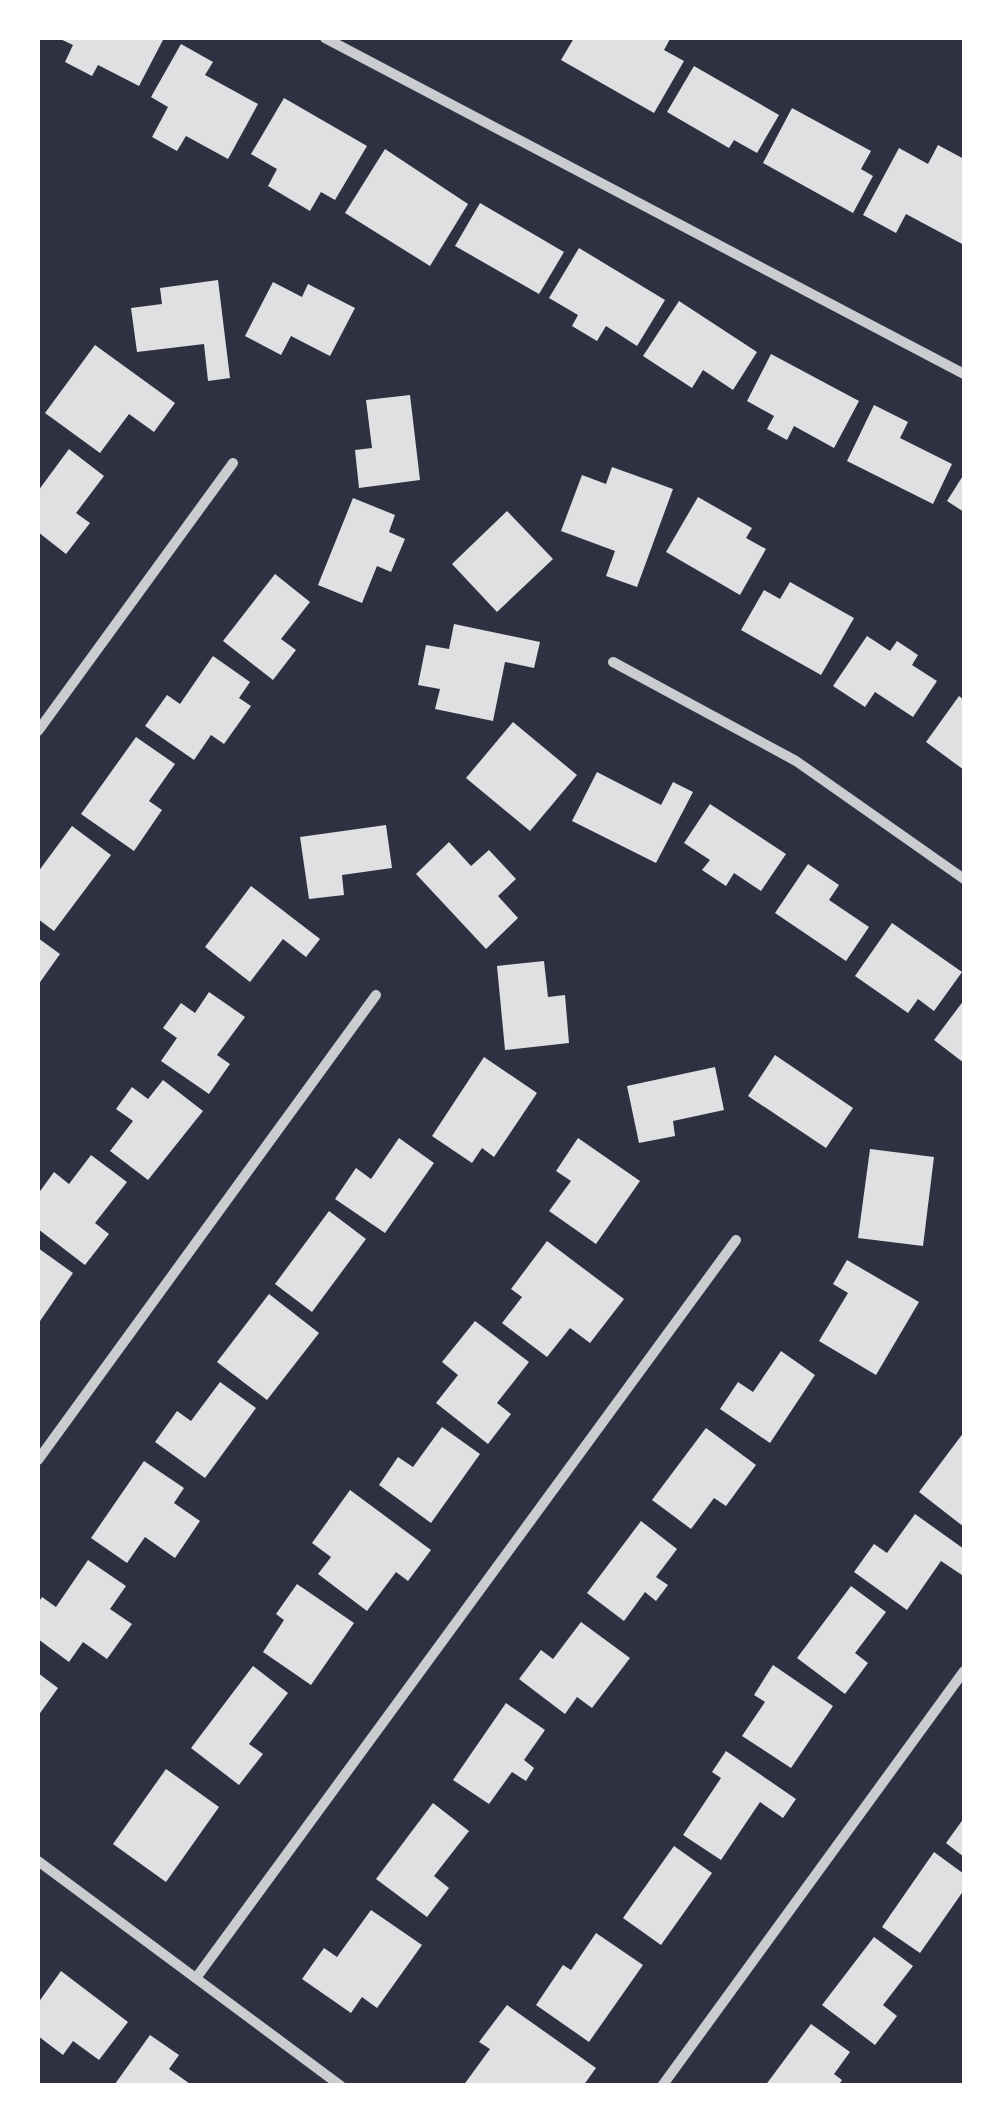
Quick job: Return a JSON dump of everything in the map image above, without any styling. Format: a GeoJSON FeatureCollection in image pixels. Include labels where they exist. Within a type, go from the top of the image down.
{"type":"FeatureCollection","features":[{"type":"Feature","properties":{"kind":"street"},"geometry":{"type":"LineString","coordinates":[[326,38],[964,374]]}},
{"type":"Feature","properties":{"kind":"street"},"geometry":{"type":"LineString","coordinates":[[38,731],[233,463]]}},
{"type":"Feature","properties":{"kind":"street"},"geometry":{"type":"LineString","coordinates":[[614,662],[796,761],[964,879]]}},
{"type":"Feature","properties":{"kind":"street"},"geometry":{"type":"LineString","coordinates":[[38,1460],[376,995]]}},
{"type":"Feature","properties":{"kind":"street"},"geometry":{"type":"LineString","coordinates":[[196,1978],[736,1240]]}},
{"type":"Feature","properties":{"kind":"street"},"geometry":{"type":"LineString","coordinates":[[662,2086],[964,1671]]}},
{"type":"Feature","properties":{"kind":"street"},"geometry":{"type":"LineString","coordinates":[[38,1861],[341,2086]]}},
{"type":"Feature","properties":{"kind":"building"},"geometry":{"type":"Polygon","coordinates":[[[58,38],[164,38],[139,86],[98,65],[92,76],[65,62],[73,45],[58,38]]]}},
{"type":"Feature","properties":{"kind":"building"},"geometry":{"type":"Polygon","coordinates":[[[574,38],[668,38],[664,50],[684,61],[654,113],[561,60],[574,38]]]}},
{"type":"Feature","properties":{"kind":"building"},"geometry":{"type":"Polygon","coordinates":[[[181,44],[213,62],[205,75],[258,104],[228,159],[186,136],[177,151],[152,137],[168,107],[151,97],[181,44]]]}},
{"type":"Feature","properties":{"kind":"building"},"geometry":{"type":"Polygon","coordinates":[[[694,66],[779,115],[757,153],[734,140],[729,148],[667,112],[694,66]]]}},
{"type":"Feature","properties":{"kind":"building"},"geometry":{"type":"Polygon","coordinates":[[[284,98],[367,146],[335,200],[321,192],[310,211],[268,186],[277,169],[251,154],[284,98]]]}},
{"type":"Feature","properties":{"kind":"building"},"geometry":{"type":"Polygon","coordinates":[[[792,108],[871,151],[861,169],[873,176],[853,213],[763,163],[792,108]]]}},
{"type":"Feature","properties":{"kind":"building"},"geometry":{"type":"Polygon","coordinates":[[[938,145],[964,159],[964,245],[906,214],[896,233],[863,215],[899,148],[928,164],[938,145]]]}},
{"type":"Feature","properties":{"kind":"building"},"geometry":{"type":"Polygon","coordinates":[[[385,149],[468,204],[430,266],[345,213],[385,149]]]}},
{"type":"Feature","properties":{"kind":"building"},"geometry":{"type":"Polygon","coordinates":[[[480,203],[564,252],[539,294],[455,246],[480,203]]]}},
{"type":"Feature","properties":{"kind":"building"},"geometry":{"type":"Polygon","coordinates":[[[579,248],[665,300],[637,346],[606,326],[597,341],[572,326],[578,315],[549,298],[579,248]]]}},
{"type":"Feature","properties":{"kind":"building"},"geometry":{"type":"Polygon","coordinates":[[[218,280],[230,378],[208,381],[204,344],[137,352],[131,308],[162,304],[160,288],[218,280]]]}},
{"type":"Feature","properties":{"kind":"building"},"geometry":{"type":"Polygon","coordinates":[[[273,282],[302,297],[308,284],[355,308],[330,356],[291,336],[281,355],[245,336],[273,282]]]}},
{"type":"Feature","properties":{"kind":"building"},"geometry":{"type":"Polygon","coordinates":[[[679,301],[757,352],[733,390],[703,370],[692,388],[643,356],[679,301]]]}},
{"type":"Feature","properties":{"kind":"building"},"geometry":{"type":"Polygon","coordinates":[[[95,345],[175,403],[154,432],[129,414],[100,453],[45,413],[95,345]]]}},
{"type":"Feature","properties":{"kind":"building"},"geometry":{"type":"Polygon","coordinates":[[[771,354],[859,401],[834,448],[794,426],[787,440],[767,429],[774,416],[747,401],[771,354]]]}},
{"type":"Feature","properties":{"kind":"building"},"geometry":{"type":"Polygon","coordinates":[[[410,395],[420,480],[359,488],[355,450],[372,448],[366,400],[410,395]]]}},
{"type":"Feature","properties":{"kind":"building"},"geometry":{"type":"Polygon","coordinates":[[[874,405],[908,422],[900,438],[952,464],[933,504],[847,461],[874,405]]]}},
{"type":"Feature","properties":{"kind":"building"},"geometry":{"type":"Polygon","coordinates":[[[69,449],[104,476],[76,513],[90,523],[66,554],[38,532],[38,491],[69,449]]]}},
{"type":"Feature","properties":{"kind":"building"},"geometry":{"type":"Polygon","coordinates":[[[612,467],[673,489],[637,587],[606,576],[615,551],[561,531],[582,475],[606,484],[612,467]]]}},
{"type":"Feature","properties":{"kind":"building"},"geometry":{"type":"Polygon","coordinates":[[[964,474],[964,512],[947,501],[964,474]]]}},
{"type":"Feature","properties":{"kind":"building"},"geometry":{"type":"Polygon","coordinates":[[[698,497],[752,528],[746,538],[766,549],[740,595],[666,552],[698,497]]]}},
{"type":"Feature","properties":{"kind":"building"},"geometry":{"type":"Polygon","coordinates":[[[353,498],[395,515],[389,532],[405,539],[391,572],[377,566],[362,603],[318,585],[353,498]]]}},
{"type":"Feature","properties":{"kind":"building"},"geometry":{"type":"Polygon","coordinates":[[[507,511],[553,559],[497,612],[452,564],[507,511]]]}},
{"type":"Feature","properties":{"kind":"building"},"geometry":{"type":"Polygon","coordinates":[[[275,574],[310,602],[281,639],[296,650],[273,680],[223,641],[275,574]]]}},
{"type":"Feature","properties":{"kind":"building"},"geometry":{"type":"Polygon","coordinates":[[[790,582],[854,618],[821,675],[741,630],[764,590],[780,599],[790,582]]]}},
{"type":"Feature","properties":{"kind":"building"},"geometry":{"type":"Polygon","coordinates":[[[454,624],[540,642],[534,668],[505,662],[493,721],[435,709],[440,689],[418,685],[426,645],[449,649],[454,624]]]}},
{"type":"Feature","properties":{"kind":"building"},"geometry":{"type":"Polygon","coordinates":[[[867,636],[890,651],[897,641],[918,655],[912,665],[937,681],[913,717],[875,692],[865,707],[833,686],[867,636]]]}},
{"type":"Feature","properties":{"kind":"building"},"geometry":{"type":"Polygon","coordinates":[[[213,656],[250,682],[239,698],[251,706],[224,744],[211,735],[194,760],[145,726],[167,695],[180,704],[213,656]]]}},
{"type":"Feature","properties":{"kind":"building"},"geometry":{"type":"Polygon","coordinates":[[[959,696],[964,700],[964,770],[926,742],[959,696]]]}},
{"type":"Feature","properties":{"kind":"building"},"geometry":{"type":"Polygon","coordinates":[[[513,722],[577,775],[530,831],[466,778],[513,722]]]}},
{"type":"Feature","properties":{"kind":"building"},"geometry":{"type":"Polygon","coordinates":[[[136,737],[175,764],[149,801],[162,810],[134,851],[81,814],[136,737]]]}},
{"type":"Feature","properties":{"kind":"building"},"geometry":{"type":"Polygon","coordinates":[[[597,772],[661,805],[673,782],[693,792],[656,863],[572,821],[597,772]]]}},
{"type":"Feature","properties":{"kind":"building"},"geometry":{"type":"Polygon","coordinates":[[[710,804],[786,854],[761,891],[734,873],[726,886],[702,870],[710,860],[684,843],[710,804]]]}},
{"type":"Feature","properties":{"kind":"building"},"geometry":{"type":"Polygon","coordinates":[[[386,825],[392,868],[342,875],[344,895],[309,899],[300,837],[386,825]]]}},
{"type":"Feature","properties":{"kind":"building"},"geometry":{"type":"Polygon","coordinates":[[[72,826],[111,855],[54,931],[38,919],[38,872],[72,826]]]}},
{"type":"Feature","properties":{"kind":"building"},"geometry":{"type":"Polygon","coordinates":[[[449,842],[471,866],[489,850],[516,879],[498,896],[518,918],[486,949],[416,874],[449,842]]]}},
{"type":"Feature","properties":{"kind":"building"},"geometry":{"type":"Polygon","coordinates":[[[808,864],[839,885],[829,900],[869,927],[846,961],[775,913],[808,864]]]}},
{"type":"Feature","properties":{"kind":"building"},"geometry":{"type":"Polygon","coordinates":[[[251,886],[320,939],[306,957],[283,939],[250,982],[205,947],[251,886]]]}},
{"type":"Feature","properties":{"kind":"building"},"geometry":{"type":"Polygon","coordinates":[[[892,923],[962,972],[934,1011],[918,999],[908,1013],[855,976],[892,923]]]}},
{"type":"Feature","properties":{"kind":"building"},"geometry":{"type":"Polygon","coordinates":[[[38,938],[60,954],[38,985],[38,938]]]}},
{"type":"Feature","properties":{"kind":"building"},"geometry":{"type":"Polygon","coordinates":[[[544,961],[548,997],[565,995],[569,1043],[505,1050],[497,966],[544,961]]]}},
{"type":"Feature","properties":{"kind":"building"},"geometry":{"type":"Polygon","coordinates":[[[209,992],[245,1017],[217,1055],[230,1064],[209,1094],[161,1061],[177,1038],[163,1028],[181,1003],[195,1013],[209,992]]]}},
{"type":"Feature","properties":{"kind":"building"},"geometry":{"type":"Polygon","coordinates":[[[964,1000],[964,1063],[934,1040],[964,1000]]]}},
{"type":"Feature","properties":{"kind":"building"},"geometry":{"type":"Polygon","coordinates":[[[775,1055],[853,1108],[826,1148],[748,1096],[775,1055]]]}},
{"type":"Feature","properties":{"kind":"building"},"geometry":{"type":"Polygon","coordinates":[[[484,1057],[537,1093],[494,1157],[482,1148],[472,1163],[432,1136],[484,1057]]]}},
{"type":"Feature","properties":{"kind":"building"},"geometry":{"type":"Polygon","coordinates":[[[715,1067],[724,1110],[673,1121],[675,1136],[639,1143],[627,1086],[715,1067]]]}},
{"type":"Feature","properties":{"kind":"building"},"geometry":{"type":"Polygon","coordinates":[[[163,1080],[203,1111],[148,1180],[110,1151],[133,1121],[116,1109],[132,1087],[148,1099],[163,1080]]]}},
{"type":"Feature","properties":{"kind":"building"},"geometry":{"type":"Polygon","coordinates":[[[399,1138],[434,1163],[385,1233],[335,1199],[356,1168],[371,1179],[399,1138]]]}},
{"type":"Feature","properties":{"kind":"building"},"geometry":{"type":"Polygon","coordinates":[[[578,1138],[640,1181],[596,1244],[549,1211],[571,1181],[556,1171],[578,1138]]]}},
{"type":"Feature","properties":{"kind":"building"},"geometry":{"type":"Polygon","coordinates":[[[870,1149],[934,1157],[923,1246],[858,1238],[870,1149]]]}},
{"type":"Feature","properties":{"kind":"building"},"geometry":{"type":"Polygon","coordinates":[[[91,1155],[127,1182],[95,1223],[109,1234],[85,1265],[38,1229],[38,1194],[54,1172],[69,1184],[91,1155]]]}},
{"type":"Feature","properties":{"kind":"building"},"geometry":{"type":"Polygon","coordinates":[[[329,1211],[366,1239],[312,1312],[275,1284],[329,1211]]]}},
{"type":"Feature","properties":{"kind":"building"},"geometry":{"type":"Polygon","coordinates":[[[547,1241],[624,1299],[590,1343],[570,1328],[547,1357],[502,1323],[522,1297],[511,1289],[547,1241]]]}},
{"type":"Feature","properties":{"kind":"building"},"geometry":{"type":"Polygon","coordinates":[[[38,1248],[73,1273],[38,1324],[38,1248]]]}},
{"type":"Feature","properties":{"kind":"building"},"geometry":{"type":"Polygon","coordinates":[[[847,1260],[919,1302],[876,1375],[819,1341],[848,1293],[833,1284],[847,1260]]]}},
{"type":"Feature","properties":{"kind":"building"},"geometry":{"type":"Polygon","coordinates":[[[269,1294],[319,1333],[267,1400],[217,1362],[269,1294]]]}},
{"type":"Feature","properties":{"kind":"building"},"geometry":{"type":"Polygon","coordinates":[[[475,1321],[529,1362],[497,1403],[511,1414],[488,1444],[436,1403],[458,1375],[442,1362],[475,1321]]]}},
{"type":"Feature","properties":{"kind":"building"},"geometry":{"type":"Polygon","coordinates":[[[781,1351],[815,1375],[770,1443],[720,1409],[738,1382],[753,1392],[781,1351]]]}},
{"type":"Feature","properties":{"kind":"building"},"geometry":{"type":"Polygon","coordinates":[[[220,1382],[256,1408],[205,1478],[155,1442],[177,1411],[191,1421],[220,1382]]]}},
{"type":"Feature","properties":{"kind":"building"},"geometry":{"type":"Polygon","coordinates":[[[442,1427],[480,1454],[431,1523],[379,1485],[398,1457],[413,1467],[442,1427]]]}},
{"type":"Feature","properties":{"kind":"building"},"geometry":{"type":"Polygon","coordinates":[[[706,1428],[756,1465],[726,1506],[714,1498],[691,1529],[652,1500],[706,1428]]]}},
{"type":"Feature","properties":{"kind":"building"},"geometry":{"type":"Polygon","coordinates":[[[964,1432],[964,1527],[919,1492],[964,1432]]]}},
{"type":"Feature","properties":{"kind":"building"},"geometry":{"type":"Polygon","coordinates":[[[144,1461],[184,1488],[174,1503],[200,1521],[175,1558],[145,1537],[127,1563],[91,1538],[144,1461]]]}},
{"type":"Feature","properties":{"kind":"building"},"geometry":{"type":"Polygon","coordinates":[[[350,1490],[431,1550],[408,1581],[396,1572],[367,1611],[318,1574],[331,1557],[312,1543],[350,1490]]]}},
{"type":"Feature","properties":{"kind":"building"},"geometry":{"type":"Polygon","coordinates":[[[915,1514],[964,1549],[964,1572],[962,1575],[941,1561],[907,1610],[854,1572],[874,1544],[887,1553],[915,1514]]]}},
{"type":"Feature","properties":{"kind":"building"},"geometry":{"type":"Polygon","coordinates":[[[641,1521],[677,1549],[656,1577],[668,1585],[656,1601],[645,1592],[624,1621],[587,1593],[641,1521]]]}},
{"type":"Feature","properties":{"kind":"building"},"geometry":{"type":"Polygon","coordinates":[[[88,1560],[126,1586],[110,1609],[132,1624],[107,1659],[83,1642],[69,1662],[38,1639],[38,1603],[42,1597],[56,1607],[88,1560]]]}},
{"type":"Feature","properties":{"kind":"building"},"geometry":{"type":"Polygon","coordinates":[[[297,1584],[354,1623],[311,1685],[263,1652],[284,1620],[276,1614],[297,1584]]]}},
{"type":"Feature","properties":{"kind":"building"},"geometry":{"type":"Polygon","coordinates":[[[851,1586],[886,1612],[855,1653],[868,1663],[845,1694],[797,1658],[851,1586]]]}},
{"type":"Feature","properties":{"kind":"building"},"geometry":{"type":"Polygon","coordinates":[[[581,1622],[630,1658],[592,1708],[577,1697],[565,1714],[519,1679],[541,1650],[553,1659],[581,1622]]]}},
{"type":"Feature","properties":{"kind":"building"},"geometry":{"type":"Polygon","coordinates":[[[773,1665],[833,1706],[791,1768],[742,1736],[765,1702],[754,1695],[773,1665]]]}},
{"type":"Feature","properties":{"kind":"building"},"geometry":{"type":"Polygon","coordinates":[[[253,1666],[288,1693],[249,1744],[263,1754],[239,1785],[191,1748],[253,1666]]]}},
{"type":"Feature","properties":{"kind":"building"},"geometry":{"type":"Polygon","coordinates":[[[38,1673],[58,1688],[38,1716],[38,1673]]]}},
{"type":"Feature","properties":{"kind":"building"},"geometry":{"type":"Polygon","coordinates":[[[506,1703],[545,1730],[524,1760],[534,1768],[526,1781],[512,1772],[489,1804],[453,1780],[506,1703]]]}},
{"type":"Feature","properties":{"kind":"building"},"geometry":{"type":"Polygon","coordinates":[[[726,1751],[796,1799],[783,1818],[760,1802],[721,1860],[683,1835],[721,1778],[712,1772],[726,1751]]]}},
{"type":"Feature","properties":{"kind":"building"},"geometry":{"type":"Polygon","coordinates":[[[166,1769],[219,1807],[166,1882],[113,1844],[166,1769]]]}},
{"type":"Feature","properties":{"kind":"building"},"geometry":{"type":"Polygon","coordinates":[[[433,1803],[469,1831],[434,1876],[449,1888],[427,1917],[376,1879],[433,1803]]]}},
{"type":"Feature","properties":{"kind":"building"},"geometry":{"type":"Polygon","coordinates":[[[964,1818],[964,1857],[946,1843],[964,1818]]]}},
{"type":"Feature","properties":{"kind":"building"},"geometry":{"type":"Polygon","coordinates":[[[674,1846],[712,1873],[661,1945],[623,1918],[674,1846]]]}},
{"type":"Feature","properties":{"kind":"building"},"geometry":{"type":"Polygon","coordinates":[[[934,1852],[964,1874],[964,1890],[920,1953],[882,1927],[934,1852]]]}},
{"type":"Feature","properties":{"kind":"building"},"geometry":{"type":"Polygon","coordinates":[[[371,1910],[422,1945],[377,2008],[362,1997],[351,2013],[302,1979],[324,1948],[337,1957],[371,1910]]]}},
{"type":"Feature","properties":{"kind":"building"},"geometry":{"type":"Polygon","coordinates":[[[596,1933],[643,1965],[589,2042],[536,2005],[563,1965],[571,1970],[596,1933]]]}},
{"type":"Feature","properties":{"kind":"building"},"geometry":{"type":"Polygon","coordinates":[[[874,1937],[913,1966],[883,2005],[897,2016],[875,2045],[822,2005],[874,1937]]]}},
{"type":"Feature","properties":{"kind":"building"},"geometry":{"type":"Polygon","coordinates":[[[61,1971],[128,2022],[99,2060],[73,2041],[63,2055],[38,2036],[38,2003],[61,1971]]]}},
{"type":"Feature","properties":{"kind":"building"},"geometry":{"type":"Polygon","coordinates":[[[507,2005],[596,2068],[583,2086],[463,2086],[490,2049],[479,2042],[507,2005]]]}},
{"type":"Feature","properties":{"kind":"building"},"geometry":{"type":"Polygon","coordinates":[[[811,2024],[850,2052],[834,2074],[842,2080],[838,2086],[765,2086],[811,2024]]]}},
{"type":"Feature","properties":{"kind":"building"},"geometry":{"type":"Polygon","coordinates":[[[150,2035],[179,2055],[169,2069],[193,2086],[115,2084],[150,2035]]]}}]}
